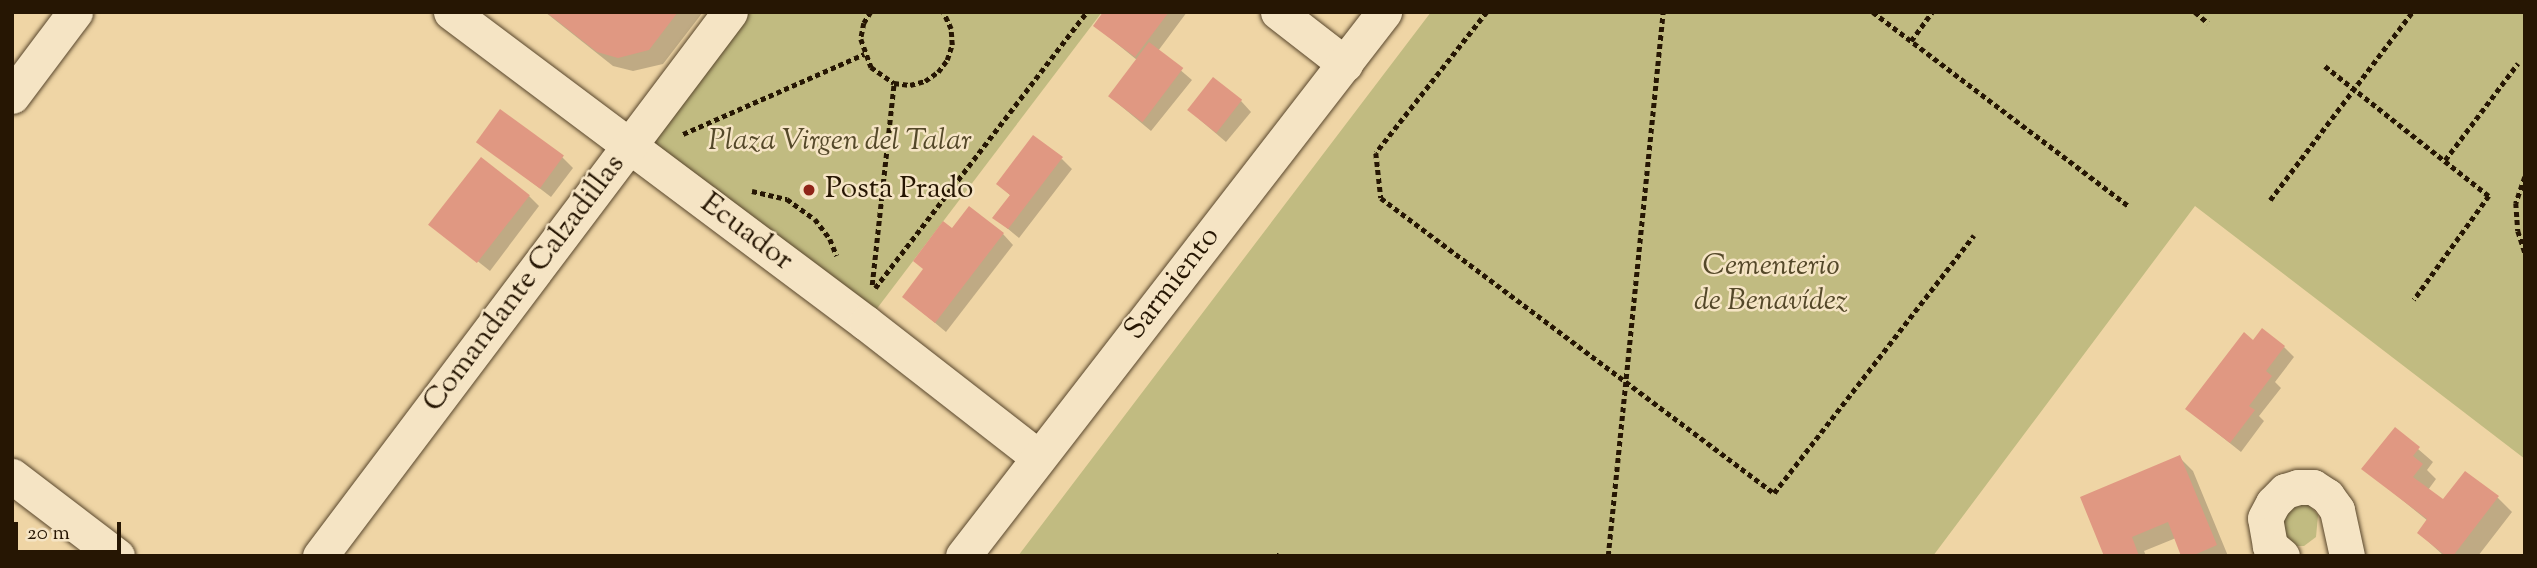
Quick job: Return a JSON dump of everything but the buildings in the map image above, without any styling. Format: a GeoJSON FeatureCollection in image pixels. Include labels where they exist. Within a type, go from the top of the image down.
{"type":"FeatureCollection","features":[{"type":"Feature","properties":{"kind":"street"},"geometry":{"type":"LineString","coordinates":[[12,96],[75,12]]}},
{"type":"Feature","properties":{"kind":"street","name":"Ecuador"},"geometry":{"type":"LineString","coordinates":[[452,12],[630,144],[1038,457]]}},
{"type":"Feature","properties":{"kind":"street","name":"Comandante Calzadillas"},"geometry":{"type":"LineString","coordinates":[[320,556],[730,12]]}},
{"type":"Feature","properties":{"kind":"street"},"geometry":{"type":"LineString","coordinates":[[1278,12],[1345,64]]}},
{"type":"Feature","properties":{"kind":"street","name":"Sarmiento"},"geometry":{"type":"LineString","coordinates":[[963,556],[1384,12]]}},
{"type":"Feature","properties":{"kind":"street"},"geometry":{"type":"LineString","coordinates":[[12,476],[117,556]]}},
{"type":"Feature","properties":{"kind":"street"},"geometry":{"type":"LineString","coordinates":[[2282,556],[2270,546],[2265,518],[2273,503],[2285,491],[2313,487],[2327,496],[2337,510],[2347,556]]}},
{"type":"Feature","properties":{"kind":"path"},"geometry":{"type":"LineString","coordinates":[[871,12],[864,23],[861,39],[864,54],[881,77],[894,83],[925,81],[943,66],[952,45],[951,29],[944,13],[952,12]]}},
{"type":"Feature","properties":{"kind":"path"},"geometry":{"type":"LineString","coordinates":[[871,293],[1087,12]]}},
{"type":"Feature","properties":{"kind":"path"},"geometry":{"type":"LineString","coordinates":[[1487,12],[1376,153],[1381,198],[1774,493],[1973,235]]}},
{"type":"Feature","properties":{"kind":"path"},"geometry":{"type":"LineString","coordinates":[[1608,556],[1663,12]]}},
{"type":"Feature","properties":{"kind":"path"},"geometry":{"type":"LineString","coordinates":[[1873,12],[2129,206]]}},
{"type":"Feature","properties":{"kind":"path"},"geometry":{"type":"LineString","coordinates":[[1911,41],[1932,12]]}},
{"type":"Feature","properties":{"kind":"path"},"geometry":{"type":"LineString","coordinates":[[2194,12],[2208,23]]}},
{"type":"Feature","properties":{"kind":"path"},"geometry":{"type":"LineString","coordinates":[[2270,200],[2355,91],[2412,12]]}},
{"type":"Feature","properties":{"kind":"path"},"geometry":{"type":"LineString","coordinates":[[681,128],[673,139],[864,54]]}},
{"type":"Feature","properties":{"kind":"path"},"geometry":{"type":"LineString","coordinates":[[2445,160],[2518,63]]}},
{"type":"Feature","properties":{"kind":"path"},"geometry":{"type":"LineString","coordinates":[[2325,66],[2489,195],[2414,300]]}},
{"type":"Feature","properties":{"kind":"path"},"geometry":{"type":"LineString","coordinates":[[871,293],[894,83]]}},
{"type":"Feature","properties":{"kind":"path"},"geometry":{"type":"LineString","coordinates":[[2525,177],[2515,203],[2518,232],[2525,253]]}},
{"type":"Feature","properties":{"kind":"path"},"geometry":{"type":"LineString","coordinates":[[750,191],[787,199],[816,219],[830,239],[838,260]]}},
{"type":"Feature","properties":{"kind":"path"},"geometry":{"type":"LineString","coordinates":[[861,285],[871,293]]}},
{"type":"Feature","properties":{"kind":"green space","name":"Plaza Virgen del Talar"},"geometry":{"type":"Polygon","coordinates":[[[730,12],[1102,12],[866,323],[630,144],[730,12]]]}},
{"type":"Feature","properties":{"kind":"green space","name":"Cementerio de Benavídez"},"geometry":{"type":"Polygon","coordinates":[[[1431,12],[2525,12],[2525,459],[2195,206],[1933,556],[1018,556],[1431,12]]]}},
{"type":"Feature","properties":{"kind":"green space"},"geometry":{"type":"Polygon","coordinates":[[[2286,503],[2308,504],[2318,515],[2316,537],[2304,546],[2289,546],[2275,514],[2286,503]]]}},
{"type":"Feature","properties":{"kind":"place","name":"Posta Prado"},"geometry":{"type":"Point","coordinates":[809,190]}}]}
